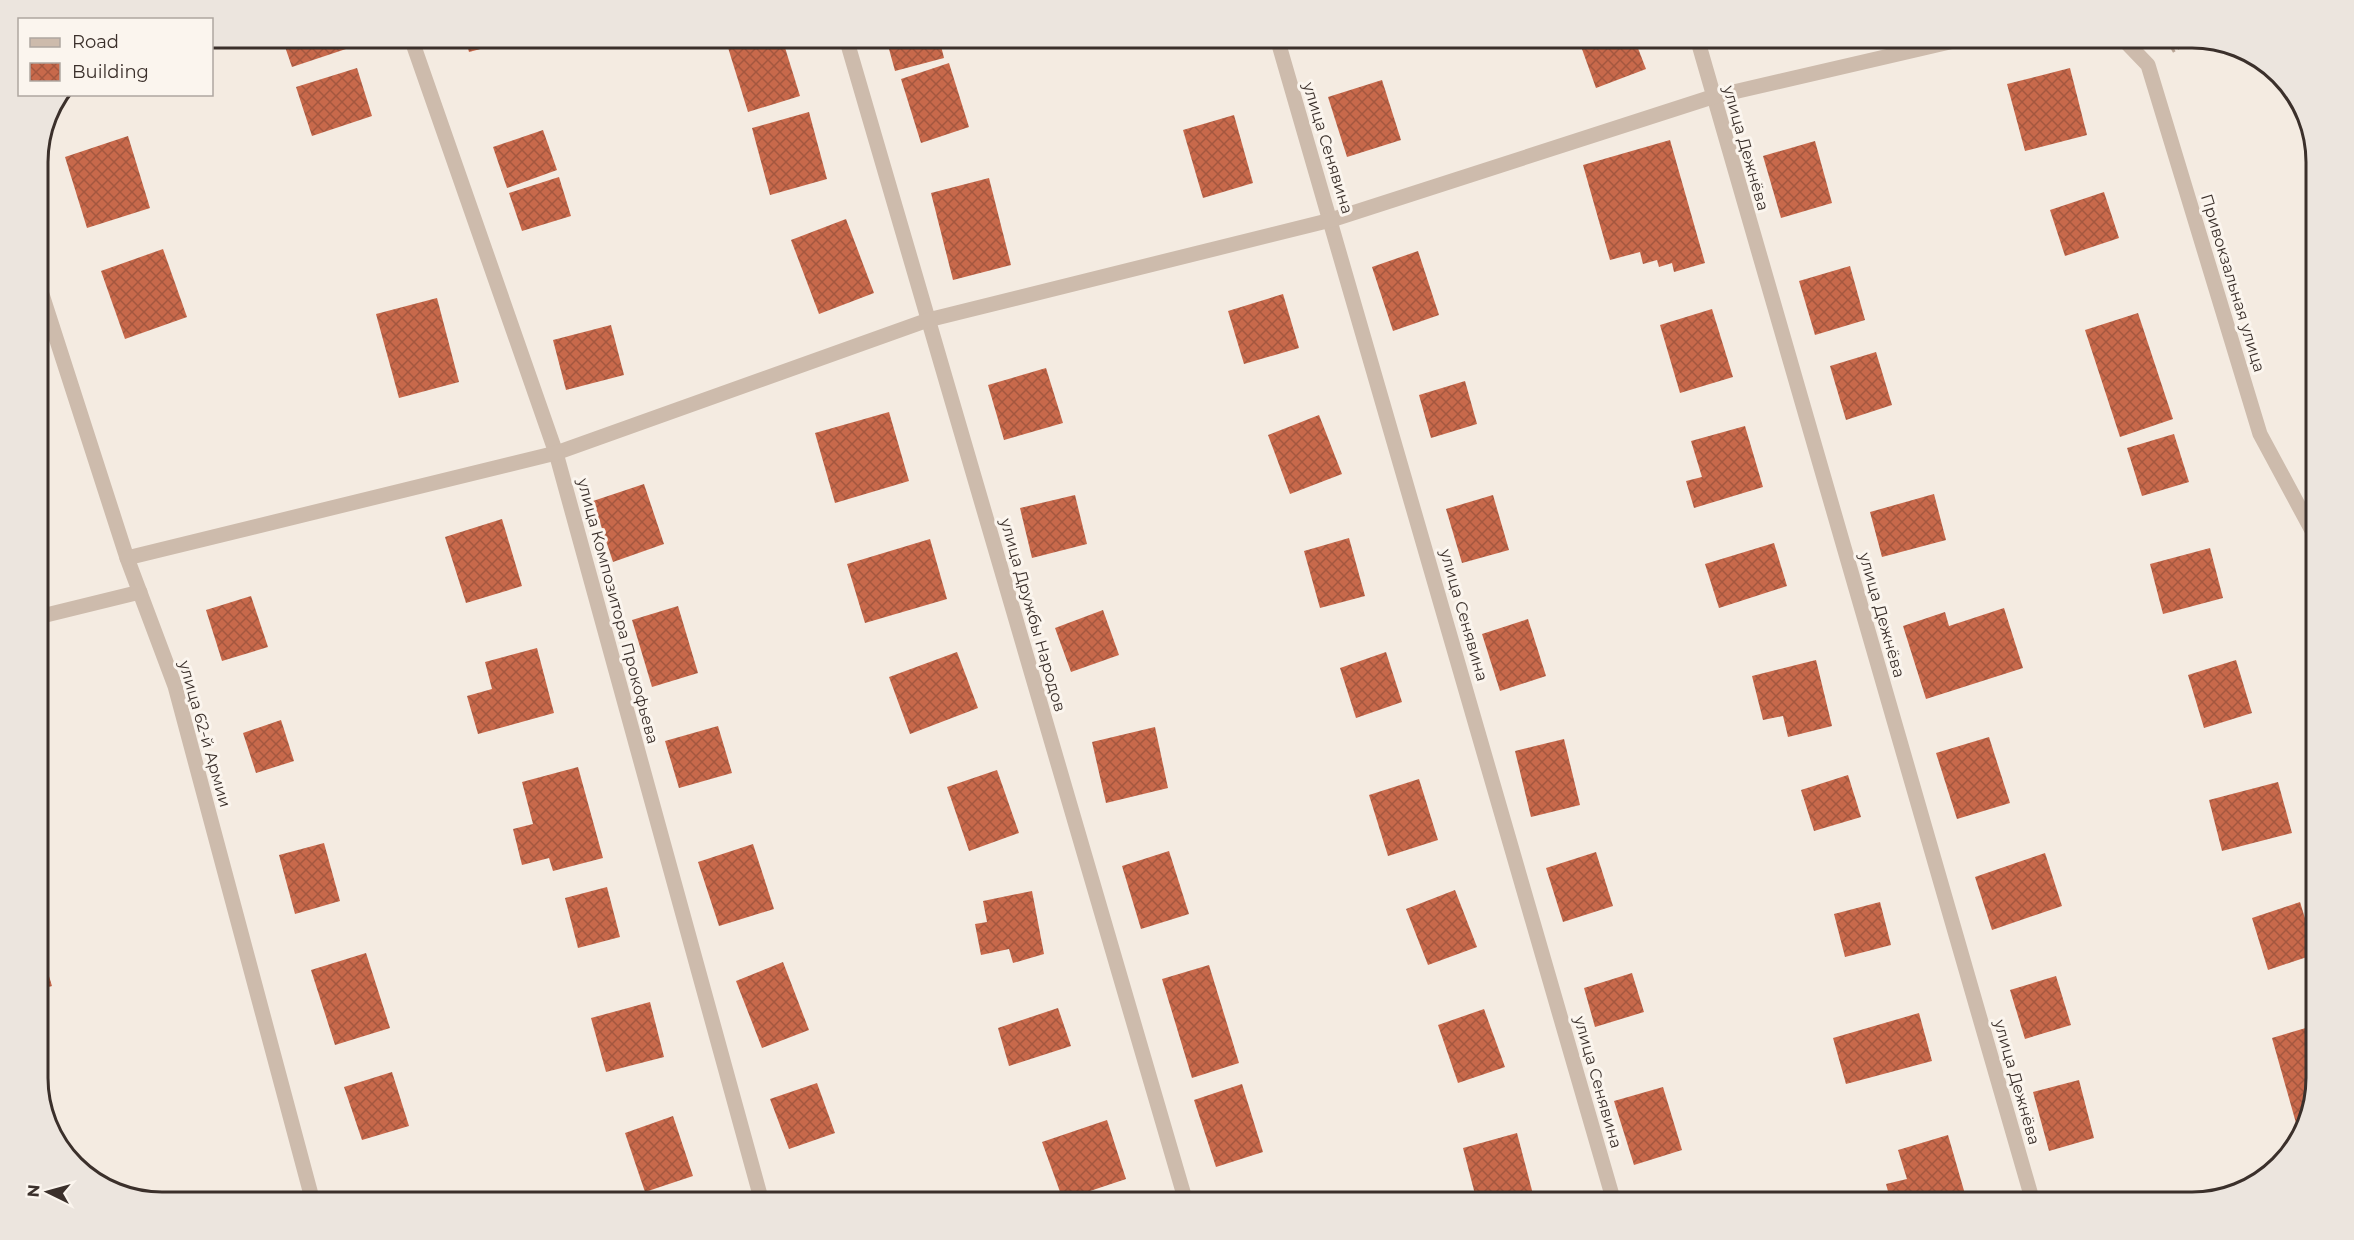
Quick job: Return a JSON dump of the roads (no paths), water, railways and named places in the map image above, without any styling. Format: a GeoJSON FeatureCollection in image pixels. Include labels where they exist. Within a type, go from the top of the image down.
{"type":"FeatureCollection","features":[{"type":"Feature","properties":{"kind":"street","name":"улица Композитора Прокофьева"},"geometry":{"type":"LineString","coordinates":[[414,48],[556,453],[759,1192]]}},
{"type":"Feature","properties":{"kind":"street","name":"улица Дружбы Народов"},"geometry":{"type":"LineString","coordinates":[[849,48],[1183,1192]]}},
{"type":"Feature","properties":{"kind":"street","name":"улица Сенявина"},"geometry":{"type":"LineString","coordinates":[[1280,48],[1611,1192]]}},
{"type":"Feature","properties":{"kind":"street","name":"улица Дежнёва"},"geometry":{"type":"LineString","coordinates":[[1700,48],[2030,1192]]}},
{"type":"Feature","properties":{"kind":"street"},"geometry":{"type":"LineString","coordinates":[[127,558],[556,453],[928,320],[1331,220],[1713,97],[1924,48]]}},
{"type":"Feature","properties":{"kind":"street","name":"Привокзальная улица"},"geometry":{"type":"LineString","coordinates":[[2132,48],[2148,65],[2260,434],[2306,519]]}},
{"type":"Feature","properties":{"kind":"street","name":"улица 62-й Армии"},"geometry":{"type":"LineString","coordinates":[[48,313],[127,558],[175,686],[311,1192]]}},
{"type":"Feature","properties":{"kind":"street"},"geometry":{"type":"LineString","coordinates":[[48,615],[140,592]]}}]}
